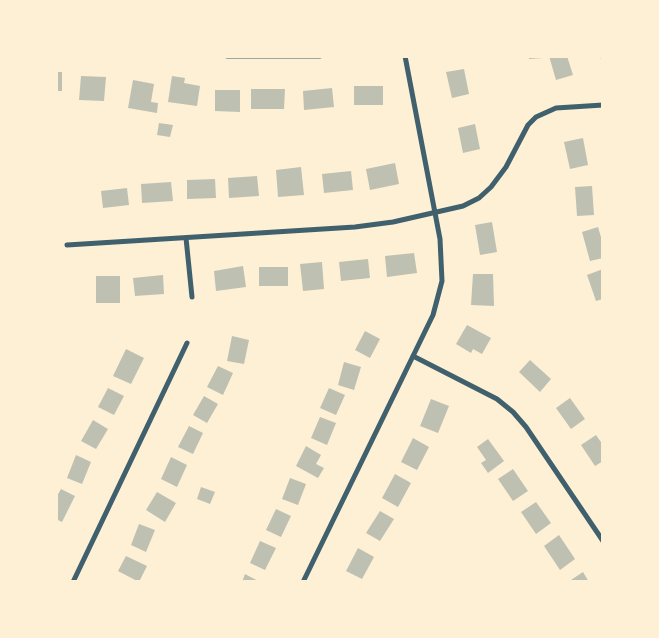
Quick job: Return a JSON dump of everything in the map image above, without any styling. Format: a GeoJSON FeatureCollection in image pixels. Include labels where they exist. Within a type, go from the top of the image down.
{"type":"FeatureCollection","features":[{"type":"Feature","properties":{"kind":"street"},"geometry":{"type":"LineString","coordinates":[[227,56],[320,56]]}},
{"type":"Feature","properties":{"kind":"street"},"geometry":{"type":"LineString","coordinates":[[303,582],[432,315],[442,281],[440,239],[405,56]]}},
{"type":"Feature","properties":{"kind":"street"},"geometry":{"type":"LineString","coordinates":[[67,245],[355,226],[392,222],[463,206],[479,198],[491,187],[506,167],[528,125],[536,117],[556,108],[603,105]]}},
{"type":"Feature","properties":{"kind":"street"},"geometry":{"type":"LineString","coordinates":[[186,238],[192,297]]}},
{"type":"Feature","properties":{"kind":"street"},"geometry":{"type":"LineString","coordinates":[[73,582],[187,342]]}},
{"type":"Feature","properties":{"kind":"street"},"geometry":{"type":"LineString","coordinates":[[413,356],[497,399],[513,412],[526,427],[603,541]]}},
{"type":"Feature","properties":{"kind":"building"},"geometry":{"type":"Polygon","coordinates":[[[529,56],[543,56],[543,58],[529,59],[529,56]]]}},
{"type":"Feature","properties":{"kind":"building"},"geometry":{"type":"Polygon","coordinates":[[[549,56],[567,56],[573,75],[556,80],[549,56]]]}},
{"type":"Feature","properties":{"kind":"building"},"geometry":{"type":"Polygon","coordinates":[[[464,69],[469,94],[452,98],[446,72],[464,69]]]}},
{"type":"Feature","properties":{"kind":"building"},"geometry":{"type":"Polygon","coordinates":[[[56,72],[62,72],[62,91],[56,91],[56,72]]]}},
{"type":"Feature","properties":{"kind":"building"},"geometry":{"type":"Polygon","coordinates":[[[81,76],[106,77],[104,101],[79,100],[81,76]]]}},
{"type":"Feature","properties":{"kind":"building"},"geometry":{"type":"Polygon","coordinates":[[[172,76],[185,78],[184,83],[200,86],[197,106],[168,102],[172,76]]]}},
{"type":"Feature","properties":{"kind":"building"},"geometry":{"type":"Polygon","coordinates":[[[133,80],[154,84],[151,102],[158,103],[157,113],[128,108],[133,80]]]}},
{"type":"Feature","properties":{"kind":"building"},"geometry":{"type":"Polygon","coordinates":[[[354,86],[383,86],[383,105],[354,105],[354,86]]]}},
{"type":"Feature","properties":{"kind":"building"},"geometry":{"type":"Polygon","coordinates":[[[332,88],[334,107],[304,110],[303,91],[332,88]]]}},
{"type":"Feature","properties":{"kind":"building"},"geometry":{"type":"Polygon","coordinates":[[[251,89],[285,89],[284,109],[251,109],[251,89]]]}},
{"type":"Feature","properties":{"kind":"building"},"geometry":{"type":"Polygon","coordinates":[[[215,90],[240,90],[240,112],[215,111],[215,90]]]}},
{"type":"Feature","properties":{"kind":"building"},"geometry":{"type":"Polygon","coordinates":[[[159,123],[173,125],[170,137],[157,135],[159,123]]]}},
{"type":"Feature","properties":{"kind":"building"},"geometry":{"type":"Polygon","coordinates":[[[475,124],[480,149],[463,153],[458,128],[475,124]]]}},
{"type":"Feature","properties":{"kind":"building"},"geometry":{"type":"Polygon","coordinates":[[[583,138],[588,165],[570,169],[564,142],[583,138]]]}},
{"type":"Feature","properties":{"kind":"building"},"geometry":{"type":"Polygon","coordinates":[[[395,163],[399,184],[370,190],[366,169],[395,163]]]}},
{"type":"Feature","properties":{"kind":"building"},"geometry":{"type":"Polygon","coordinates":[[[301,167],[304,195],[278,197],[276,170],[301,167]]]}},
{"type":"Feature","properties":{"kind":"building"},"geometry":{"type":"Polygon","coordinates":[[[351,171],[353,190],[324,193],[322,174],[351,171]]]}},
{"type":"Feature","properties":{"kind":"building"},"geometry":{"type":"Polygon","coordinates":[[[257,176],[259,196],[229,198],[228,178],[257,176]]]}},
{"type":"Feature","properties":{"kind":"building"},"geometry":{"type":"Polygon","coordinates":[[[215,179],[216,198],[187,199],[187,180],[215,179]]]}},
{"type":"Feature","properties":{"kind":"building"},"geometry":{"type":"Polygon","coordinates":[[[171,182],[173,201],[142,203],[141,184],[171,182]]]}},
{"type":"Feature","properties":{"kind":"building"},"geometry":{"type":"Polygon","coordinates":[[[592,186],[594,215],[577,216],[575,187],[592,186]]]}},
{"type":"Feature","properties":{"kind":"building"},"geometry":{"type":"Polygon","coordinates":[[[127,188],[129,205],[103,208],[101,191],[127,188]]]}},
{"type":"Feature","properties":{"kind":"building"},"geometry":{"type":"Polygon","coordinates":[[[492,222],[497,252],[480,255],[475,225],[492,222]]]}},
{"type":"Feature","properties":{"kind":"building"},"geometry":{"type":"Polygon","coordinates":[[[598,227],[603,244],[603,258],[590,261],[582,232],[598,227]]]}},
{"type":"Feature","properties":{"kind":"building"},"geometry":{"type":"Polygon","coordinates":[[[414,253],[417,273],[387,277],[385,256],[414,253]]]}},
{"type":"Feature","properties":{"kind":"building"},"geometry":{"type":"Polygon","coordinates":[[[368,259],[370,278],[341,281],[339,262],[368,259]]]}},
{"type":"Feature","properties":{"kind":"building"},"geometry":{"type":"Polygon","coordinates":[[[322,262],[324,289],[303,291],[300,264],[322,262]]]}},
{"type":"Feature","properties":{"kind":"building"},"geometry":{"type":"Polygon","coordinates":[[[243,266],[246,287],[216,291],[214,271],[243,266]]]}},
{"type":"Feature","properties":{"kind":"building"},"geometry":{"type":"Polygon","coordinates":[[[259,267],[288,267],[288,286],[259,286],[259,267]]]}},
{"type":"Feature","properties":{"kind":"building"},"geometry":{"type":"Polygon","coordinates":[[[603,269],[603,299],[596,301],[587,275],[603,269]]]}},
{"type":"Feature","properties":{"kind":"building"},"geometry":{"type":"Polygon","coordinates":[[[473,274],[493,274],[494,306],[471,305],[473,274]]]}},
{"type":"Feature","properties":{"kind":"building"},"geometry":{"type":"Polygon","coordinates":[[[163,275],[164,294],[135,296],[133,278],[163,275]]]}},
{"type":"Feature","properties":{"kind":"building"},"geometry":{"type":"Polygon","coordinates":[[[96,276],[120,276],[120,303],[96,303],[96,276]]]}},
{"type":"Feature","properties":{"kind":"building"},"geometry":{"type":"Polygon","coordinates":[[[467,325],[491,338],[482,354],[473,349],[471,353],[456,344],[467,325]]]}},
{"type":"Feature","properties":{"kind":"building"},"geometry":{"type":"Polygon","coordinates":[[[365,331],[380,339],[370,358],[355,350],[365,331]]]}},
{"type":"Feature","properties":{"kind":"building"},"geometry":{"type":"Polygon","coordinates":[[[232,336],[249,340],[244,364],[227,361],[232,336]]]}},
{"type":"Feature","properties":{"kind":"building"},"geometry":{"type":"Polygon","coordinates":[[[126,349],[144,358],[131,384],[113,376],[126,349]]]}},
{"type":"Feature","properties":{"kind":"building"},"geometry":{"type":"Polygon","coordinates":[[[530,360],[551,379],[540,392],[519,372],[530,360]]]}},
{"type":"Feature","properties":{"kind":"building"},"geometry":{"type":"Polygon","coordinates":[[[344,362],[361,367],[354,390],[338,385],[344,362]]]}},
{"type":"Feature","properties":{"kind":"building"},"geometry":{"type":"Polygon","coordinates":[[[218,366],[233,373],[223,395],[207,387],[218,366]]]}},
{"type":"Feature","properties":{"kind":"building"},"geometry":{"type":"Polygon","coordinates":[[[108,388],[124,396],[114,415],[98,407],[108,388]]]}},
{"type":"Feature","properties":{"kind":"building"},"geometry":{"type":"Polygon","coordinates":[[[329,388],[345,395],[336,415],[320,408],[329,388]]]}},
{"type":"Feature","properties":{"kind":"building"},"geometry":{"type":"Polygon","coordinates":[[[204,396],[218,404],[207,423],[193,415],[204,396]]]}},
{"type":"Feature","properties":{"kind":"building"},"geometry":{"type":"Polygon","coordinates":[[[570,398],[585,419],[571,429],[556,408],[570,398]]]}},
{"type":"Feature","properties":{"kind":"building"},"geometry":{"type":"Polygon","coordinates":[[[431,399],[449,406],[438,433],[420,426],[431,399]]]}},
{"type":"Feature","properties":{"kind":"building"},"geometry":{"type":"Polygon","coordinates":[[[320,417],[336,423],[327,445],[311,438],[320,417]]]}},
{"type":"Feature","properties":{"kind":"building"},"geometry":{"type":"Polygon","coordinates":[[[93,420],[108,429],[96,449],[81,441],[93,420]]]}},
{"type":"Feature","properties":{"kind":"building"},"geometry":{"type":"Polygon","coordinates":[[[189,426],[203,433],[193,454],[178,447],[189,426]]]}},
{"type":"Feature","properties":{"kind":"building"},"geometry":{"type":"Polygon","coordinates":[[[596,435],[603,445],[603,461],[595,466],[581,445],[596,435]]]}},
{"type":"Feature","properties":{"kind":"building"},"geometry":{"type":"Polygon","coordinates":[[[413,438],[429,447],[417,470],[401,462],[413,438]]]}},
{"type":"Feature","properties":{"kind":"building"},"geometry":{"type":"Polygon","coordinates":[[[488,439],[504,461],[488,473],[481,463],[486,460],[477,447],[488,439]]]}},
{"type":"Feature","properties":{"kind":"building"},"geometry":{"type":"Polygon","coordinates":[[[306,446],[321,455],[316,464],[324,468],[318,478],[296,466],[306,446]]]}},
{"type":"Feature","properties":{"kind":"building"},"geometry":{"type":"Polygon","coordinates":[[[76,455],[91,462],[82,484],[67,478],[76,455]]]}},
{"type":"Feature","properties":{"kind":"building"},"geometry":{"type":"Polygon","coordinates":[[[171,457],[187,465],[177,487],[161,479],[171,457]]]}},
{"type":"Feature","properties":{"kind":"building"},"geometry":{"type":"Polygon","coordinates":[[[513,469],[528,491],[513,501],[498,479],[513,469]]]}},
{"type":"Feature","properties":{"kind":"building"},"geometry":{"type":"Polygon","coordinates":[[[395,474],[411,483],[398,507],[382,498],[395,474]]]}},
{"type":"Feature","properties":{"kind":"building"},"geometry":{"type":"Polygon","coordinates":[[[290,478],[306,484],[298,505],[282,499],[290,478]]]}},
{"type":"Feature","properties":{"kind":"building"},"geometry":{"type":"Polygon","coordinates":[[[201,487],[215,492],[210,504],[197,499],[201,487]]]}},
{"type":"Feature","properties":{"kind":"building"},"geometry":{"type":"Polygon","coordinates":[[[61,489],[75,496],[62,522],[56,519],[56,498],[61,489]]]}},
{"type":"Feature","properties":{"kind":"building"},"geometry":{"type":"Polygon","coordinates":[[[157,492],[176,503],[165,522],[146,510],[157,492]]]}},
{"type":"Feature","properties":{"kind":"building"},"geometry":{"type":"Polygon","coordinates":[[[536,502],[551,523],[536,534],[521,512],[536,502]]]}},
{"type":"Feature","properties":{"kind":"building"},"geometry":{"type":"Polygon","coordinates":[[[276,509],[291,516],[281,537],[266,530],[276,509]]]}},
{"type":"Feature","properties":{"kind":"building"},"geometry":{"type":"Polygon","coordinates":[[[380,511],[394,519],[380,541],[366,533],[380,511]]]}},
{"type":"Feature","properties":{"kind":"building"},"geometry":{"type":"Polygon","coordinates":[[[139,524],[155,530],[146,552],[131,545],[139,524]]]}},
{"type":"Feature","properties":{"kind":"building"},"geometry":{"type":"Polygon","coordinates":[[[559,535],[575,559],[560,570],[544,546],[559,535]]]}},
{"type":"Feature","properties":{"kind":"building"},"geometry":{"type":"Polygon","coordinates":[[[260,541],[276,548],[265,570],[250,563],[260,541]]]}},
{"type":"Feature","properties":{"kind":"building"},"geometry":{"type":"Polygon","coordinates":[[[358,548],[374,557],[362,579],[346,571],[358,548]]]}},
{"type":"Feature","properties":{"kind":"building"},"geometry":{"type":"Polygon","coordinates":[[[126,556],[147,566],[139,582],[118,571],[126,556]]]}},
{"type":"Feature","properties":{"kind":"building"},"geometry":{"type":"Polygon","coordinates":[[[583,572],[589,582],[568,582],[583,572]]]}},
{"type":"Feature","properties":{"kind":"building"},"geometry":{"type":"Polygon","coordinates":[[[245,574],[260,582],[242,582],[245,574]]]}}]}
